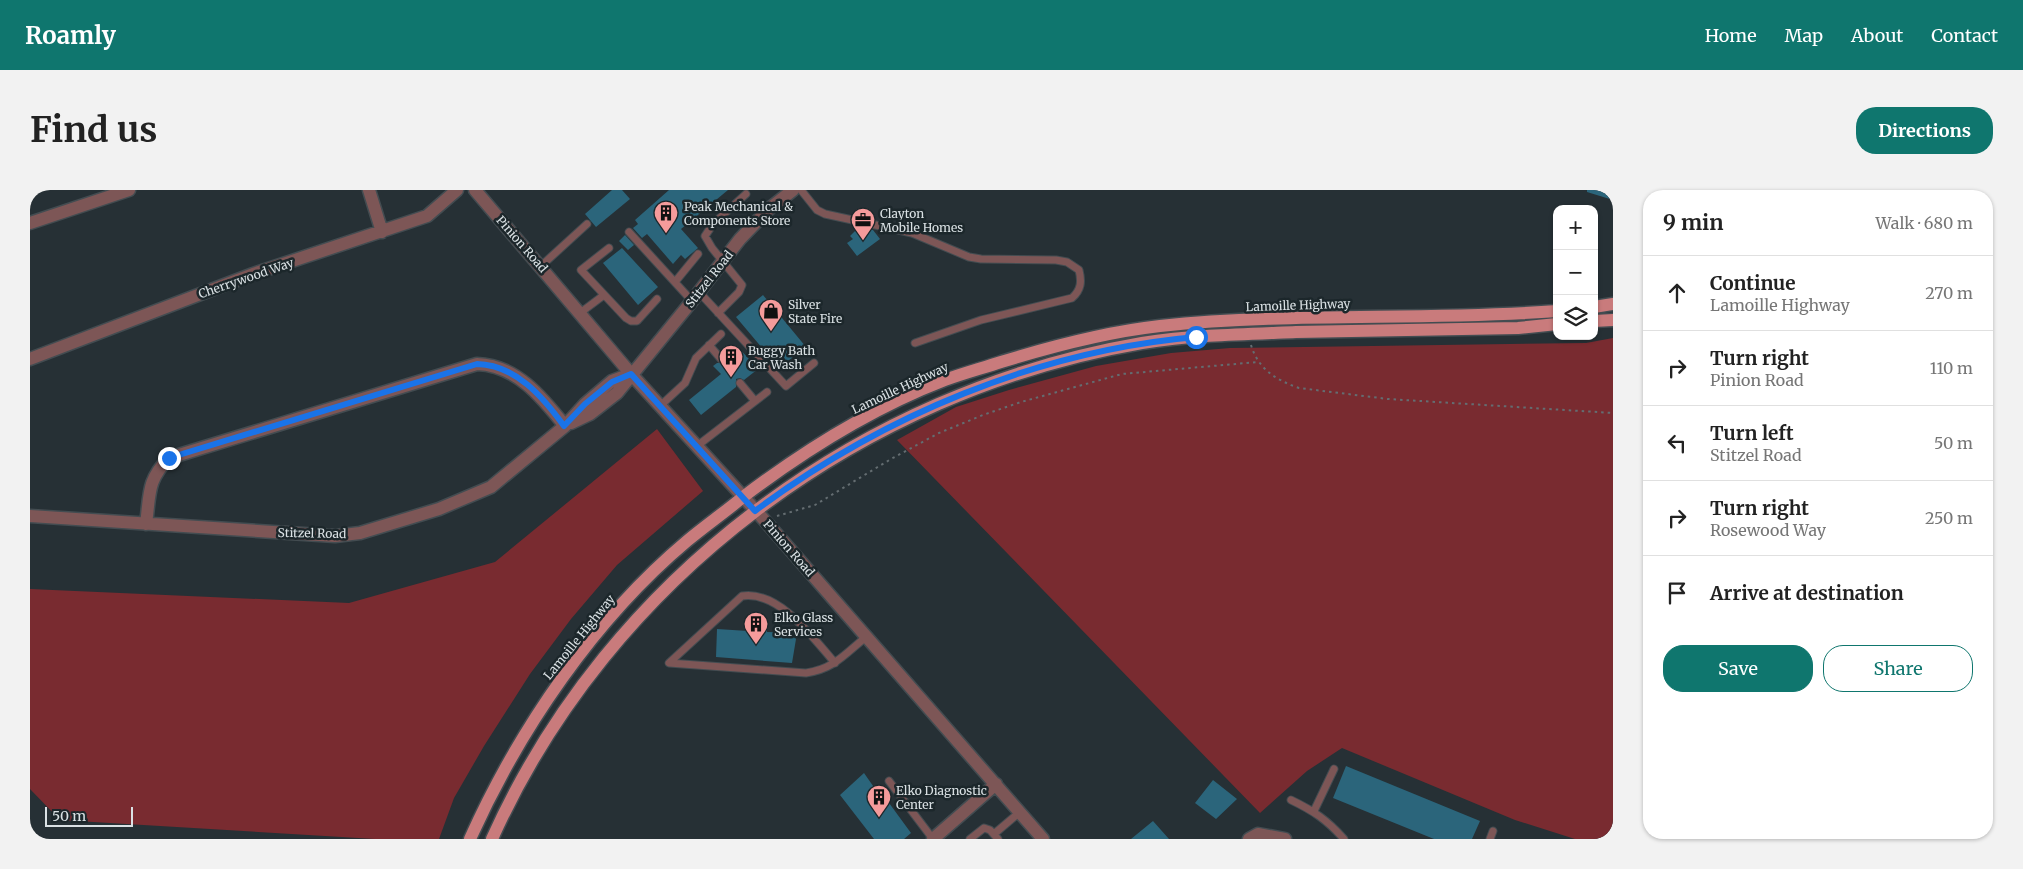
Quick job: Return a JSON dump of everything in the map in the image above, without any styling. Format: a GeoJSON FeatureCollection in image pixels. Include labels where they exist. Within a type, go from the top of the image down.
{"type":"FeatureCollection","features":[{"type":"Feature","properties":{"kind":"main road"},"geometry":{"type":"LineString","coordinates":[[1598,306],[1613,304]]}},
{"type":"Feature","properties":{"kind":"main road","name":"Lamoille Highway"},"geometry":{"type":"LineString","coordinates":[[470,839],[508,762],[526,731],[554,689],[631,594],[686,542],[796,458],[885,407],[947,380],[1032,352],[1072,342],[1149,328],[1196,323],[1271,319],[1516,314],[1553,311]]}},
{"type":"Feature","properties":{"kind":"main road"},"geometry":{"type":"LineString","coordinates":[[1598,321],[1613,320]]}},
{"type":"Feature","properties":{"kind":"main road"},"geometry":{"type":"LineString","coordinates":[[492,839],[504,811],[563,711],[637,618],[668,586],[755,511],[788,486],[827,462],[918,413],[1028,371],[1100,352],[1144,343],[1194,337],[1248,334],[1518,328],[1553,324]]}},
{"type":"Feature","properties":{"kind":"street"},"geometry":{"type":"LineString","coordinates":[[30,223],[130,190]]}},
{"type":"Feature","properties":{"kind":"street"},"geometry":{"type":"LineString","coordinates":[[369,190],[382,232]]}},
{"type":"Feature","properties":{"kind":"street","name":"Cherrywood Way"},"geometry":{"type":"LineString","coordinates":[[30,359],[253,274],[427,216],[457,190]]}},
{"type":"Feature","properties":{"kind":"street","name":"Pinion Road"},"geometry":{"type":"LineString","coordinates":[[475,190],[631,374],[744,497],[1044,839]]}},
{"type":"Feature","properties":{"kind":"street","name":"Stitzel Road"},"geometry":{"type":"LineString","coordinates":[[30,516],[335,536],[360,533],[439,509],[470,497],[491,487],[564,426],[590,414],[617,393],[696,297],[740,239],[769,209],[793,190]]}},
{"type":"Feature","properties":{"kind":"street"},"geometry":{"type":"LineString","coordinates":[[146,524],[151,482],[158,469],[169,458],[477,364],[491,364],[505,369],[526,384],[550,408],[564,426]]}},
{"type":"Feature","properties":{"kind":"street"},"geometry":{"type":"LineString","coordinates":[[933,839],[996,784]]}},
{"type":"Feature","properties":{"kind":"street"},"geometry":{"type":"LineString","coordinates":[[1250,838],[1258,834],[1285,839]]}},
{"type":"Feature","properties":{"kind":"lane"},"geometry":{"type":"LineString","coordinates":[[801,190],[817,210],[825,214],[912,233],[969,257],[981,259],[1056,260],[1067,262],[1079,270],[1081,285],[1072,298],[981,320],[915,343]]}},
{"type":"Feature","properties":{"kind":"lane"},"geometry":{"type":"LineString","coordinates":[[718,313],[742,288],[741,282],[706,239],[707,231],[746,194]]}},
{"type":"Feature","properties":{"kind":"lane"},"geometry":{"type":"LineString","coordinates":[[540,266],[587,224]]}},
{"type":"Feature","properties":{"kind":"lane"},"geometry":{"type":"LineString","coordinates":[[629,232],[675,282],[718,313],[786,386],[814,364]]}},
{"type":"Feature","properties":{"kind":"lane"},"geometry":{"type":"LineString","coordinates":[[609,248],[581,270],[604,295],[631,321],[637,321],[657,299]]}},
{"type":"Feature","properties":{"kind":"lane"},"geometry":{"type":"LineString","coordinates":[[675,282],[698,254]]}},
{"type":"Feature","properties":{"kind":"lane"},"geometry":{"type":"LineString","coordinates":[[580,313],[604,295]]}},
{"type":"Feature","properties":{"kind":"lane"},"geometry":{"type":"LineString","coordinates":[[660,406],[685,382],[696,358],[721,334]]}},
{"type":"Feature","properties":{"kind":"lane"},"geometry":{"type":"LineString","coordinates":[[709,345],[721,359]]}},
{"type":"Feature","properties":{"kind":"lane"},"geometry":{"type":"LineString","coordinates":[[740,383],[755,401]]}},
{"type":"Feature","properties":{"kind":"lane"},"geometry":{"type":"LineString","coordinates":[[697,446],[767,392]]}},
{"type":"Feature","properties":{"kind":"lane"},"geometry":{"type":"LineString","coordinates":[[835,664],[811,635],[778,604],[750,594],[742,596],[669,664],[806,674],[821,671],[835,664],[866,637]]}},
{"type":"Feature","properties":{"kind":"lane"},"geometry":{"type":"LineString","coordinates":[[1314,811],[1334,769]]}},
{"type":"Feature","properties":{"kind":"lane"},"geometry":{"type":"LineString","coordinates":[[889,781],[933,839]]}},
{"type":"Feature","properties":{"kind":"lane"},"geometry":{"type":"LineString","coordinates":[[1291,800],[1314,811],[1344,839]]}},
{"type":"Feature","properties":{"kind":"lane"},"geometry":{"type":"LineString","coordinates":[[970,839],[982,828],[987,829],[996,836],[1020,812]]}},
{"type":"Feature","properties":{"kind":"path"},"geometry":{"type":"LineString","coordinates":[[1248,334],[1254,356],[1258,362],[1274,376],[1299,388],[1388,399],[1613,413]]}},
{"type":"Feature","properties":{"kind":"path"},"geometry":{"type":"LineString","coordinates":[[778,515],[815,505],[918,444],[983,414],[1038,396],[1118,375],[1258,362]]}},
{"type":"Feature","properties":{"kind":"shaded area"},"geometry":{"type":"Polygon","coordinates":[[[1613,338],[1613,839],[1575,839],[1515,820],[1342,748],[1307,771],[1260,813],[897,440],[956,407],[1009,390],[1096,366],[1171,353],[1230,348],[1586,343],[1613,338]]]}},
{"type":"Feature","properties":{"kind":"shaded area"},"geometry":{"type":"Polygon","coordinates":[[[657,429],[703,491],[617,565],[571,619],[530,674],[484,746],[454,798],[439,839],[375,839],[60,820],[30,789],[30,589],[349,603],[495,562],[657,429]]]}},
{"type":"Feature","properties":{"kind":"building"},"geometry":{"type":"Polygon","coordinates":[[[612,190],[622,190],[630,199],[596,227],[585,214],[612,190]]]}},
{"type":"Feature","properties":{"kind":"building"},"geometry":{"type":"Polygon","coordinates":[[[669,190],[728,190],[681,229],[698,248],[685,259],[681,255],[673,264],[647,234],[642,238],[633,228],[638,224],[635,220],[669,190]]]}},
{"type":"Feature","properties":{"kind":"building"},"geometry":{"type":"Polygon","coordinates":[[[1587,190],[1613,190],[1613,200],[1587,192],[1587,190]]]}},
{"type":"Feature","properties":{"kind":"building","name":"Clayton Mobile Homes"},"geometry":{"type":"Polygon","coordinates":[[[859,227],[862,230],[865,228],[873,230],[880,239],[857,256],[847,243],[853,239],[850,236],[859,227]]]}},
{"type":"Feature","properties":{"kind":"building"},"geometry":{"type":"Polygon","coordinates":[[[625,235],[634,245],[628,250],[619,241],[625,235]]]}},
{"type":"Feature","properties":{"kind":"building"},"geometry":{"type":"Polygon","coordinates":[[[622,248],[658,287],[638,305],[603,263],[622,248]]]}},
{"type":"Feature","properties":{"kind":"building","name":"Silver State Fire"},"geometry":{"type":"Polygon","coordinates":[[[763,295],[806,347],[779,368],[736,317],[763,295]]]}},
{"type":"Feature","properties":{"kind":"building","name":"Buggy Bath Car Wash"},"geometry":{"type":"Polygon","coordinates":[[[738,347],[758,369],[744,380],[736,379],[736,387],[701,415],[689,400],[721,374],[713,366],[717,363],[724,363],[726,360],[725,356],[738,347]]]}},
{"type":"Feature","properties":{"kind":"building","name":"Elko Glass Services"},"geometry":{"type":"Polygon","coordinates":[[[748,620],[767,621],[767,632],[797,633],[792,663],[716,657],[717,629],[748,631],[748,620]]]}},
{"type":"Feature","properties":{"kind":"building"},"geometry":{"type":"Polygon","coordinates":[[[1346,766],[1480,821],[1472,839],[1434,839],[1333,798],[1346,766]]]}},
{"type":"Feature","properties":{"kind":"building","name":"Elko Diagnostic Center"},"geometry":{"type":"Polygon","coordinates":[[[864,773],[878,793],[881,792],[911,833],[904,839],[874,839],[840,795],[864,773]]]}},
{"type":"Feature","properties":{"kind":"building"},"geometry":{"type":"Polygon","coordinates":[[[1213,780],[1237,799],[1216,819],[1195,803],[1213,780]]]}},
{"type":"Feature","properties":{"kind":"building"},"geometry":{"type":"Polygon","coordinates":[[[1153,821],[1169,839],[1131,839],[1153,821]]]}},
{"type":"Feature","properties":{"kind":"place","name":"Peak Mechanical & Components Store"},"geometry":{"type":"Point","coordinates":[666,234]}},
{"type":"Feature","properties":{"kind":"place","name":"Clayton Mobile Homes"},"geometry":{"type":"Point","coordinates":[863,241]}},
{"type":"Feature","properties":{"kind":"place","name":"Silver State Fire"},"geometry":{"type":"Point","coordinates":[771,332]}},
{"type":"Feature","properties":{"kind":"place","name":"Buggy Bath Car Wash"},"geometry":{"type":"Point","coordinates":[731,378]}},
{"type":"Feature","properties":{"kind":"place","name":"Elko Glass Services"},"geometry":{"type":"Point","coordinates":[756,645]}},
{"type":"Feature","properties":{"kind":"place","name":"Elko Diagnostic Center"},"geometry":{"type":"Point","coordinates":[879,818]}},
{"type":"Feature","properties":{"kind":"route"},"geometry":{"type":"LineString","coordinates":[[169,458],[477,364],[491,364],[505,369],[526,384],[550,408],[564,426],[585,404],[612,382],[631,374],[755,511],[788,486],[856,446],[918,413],[975,390],[1028,371],[1100,352],[1144,343],[1196,337]]}}]}
